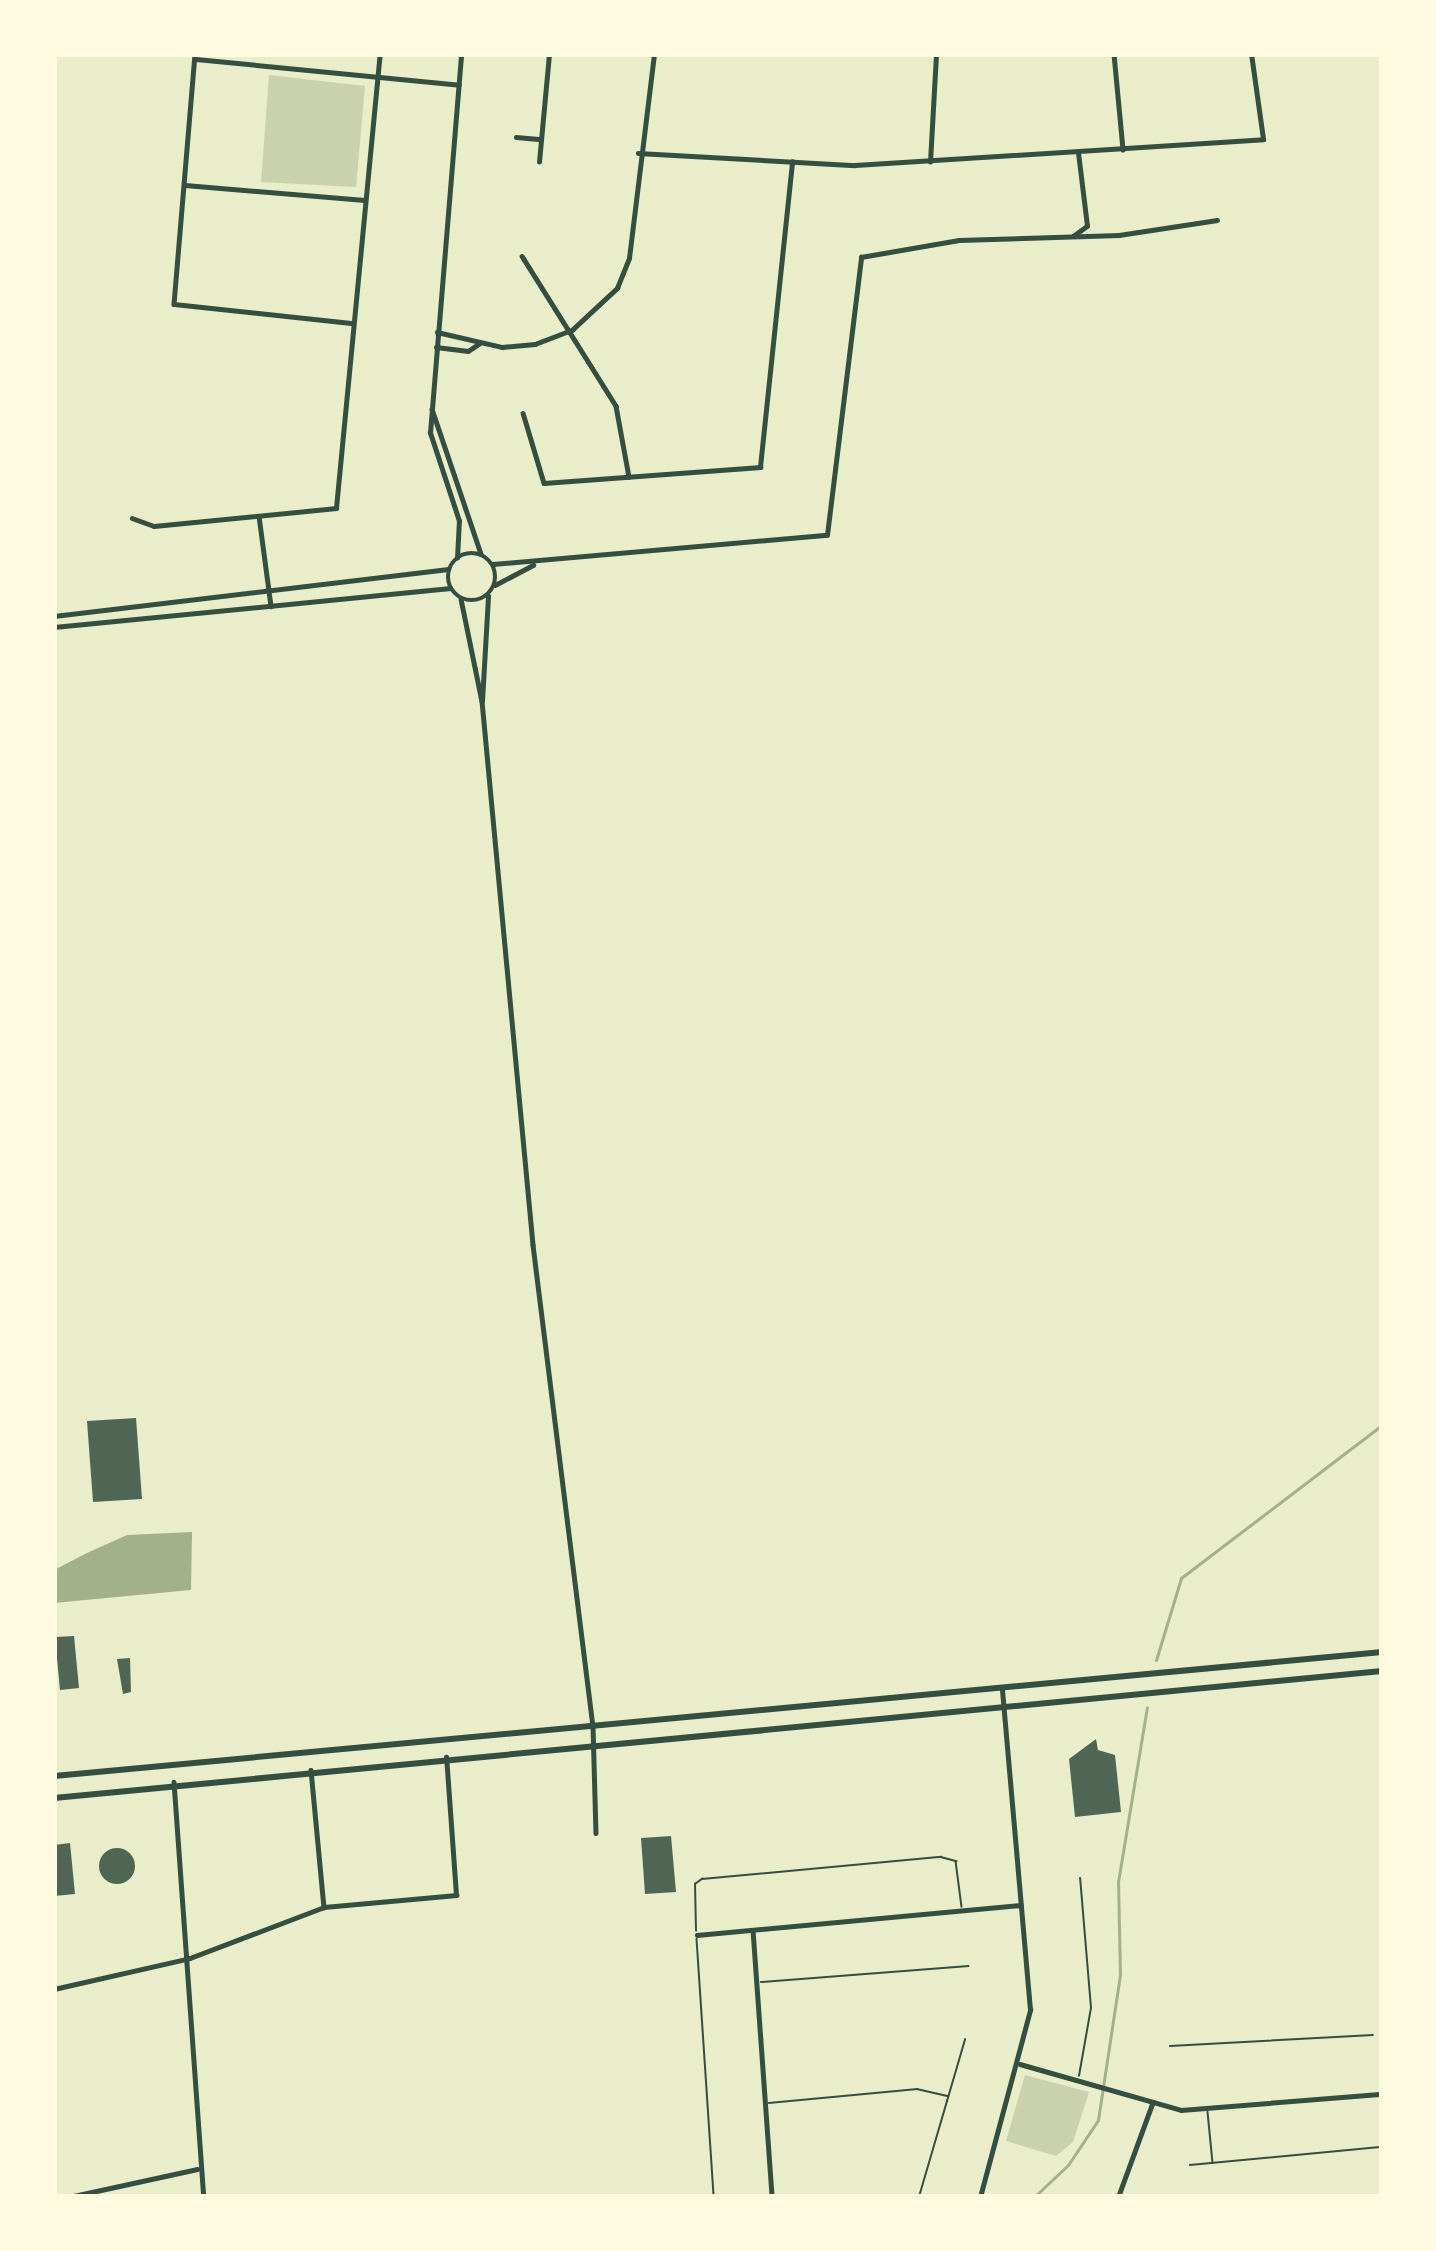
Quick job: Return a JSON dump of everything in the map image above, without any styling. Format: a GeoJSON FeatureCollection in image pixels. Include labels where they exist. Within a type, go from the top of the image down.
{"type":"FeatureCollection","features":[{"type":"Feature","properties":{"kind":"main road"},"geometry":{"type":"LineString","coordinates":[[54,1776],[1382,1652]]}},
{"type":"Feature","properties":{"kind":"main road"},"geometry":{"type":"LineString","coordinates":[[1206,1669],[1212,1688]]}},
{"type":"Feature","properties":{"kind":"main road"},"geometry":{"type":"LineString","coordinates":[[54,1798],[174,1782],[1382,1671]]}},
{"type":"Feature","properties":{"kind":"main road"},"geometry":{"type":"LineString","coordinates":[[802,1708],[805,1725]]}},
{"type":"Feature","properties":{"kind":"main road"},"geometry":{"type":"LineString","coordinates":[[445,1740],[446,1757]]}},
{"type":"Feature","properties":{"kind":"main road"},"geometry":{"type":"LineString","coordinates":[[310,1751],[311,1770]]}},
{"type":"Feature","properties":{"kind":"street"},"geometry":{"type":"LineString","coordinates":[[131,518],[154,526],[336,508],[380,54]]}},
{"type":"Feature","properties":{"kind":"street"},"geometry":{"type":"LineString","coordinates":[[457,558],[459,520],[430,433],[430,404],[461,54]]}},
{"type":"Feature","properties":{"kind":"street"},"geometry":{"type":"LineString","coordinates":[[539,162],[549,54]]}},
{"type":"Feature","properties":{"kind":"street"},"geometry":{"type":"LineString","coordinates":[[437,332],[481,343],[535,344],[572,330],[617,288],[629,258],[638,153],[654,54]]}},
{"type":"Feature","properties":{"kind":"street"},"geometry":{"type":"LineString","coordinates":[[930,164],[936,54]]}},
{"type":"Feature","properties":{"kind":"street"},"geometry":{"type":"LineString","coordinates":[[1114,54],[1123,150]]}},
{"type":"Feature","properties":{"kind":"street"},"geometry":{"type":"LineString","coordinates":[[638,153],[930,164],[1263,139],[1251,54]]}},
{"type":"Feature","properties":{"kind":"street"},"geometry":{"type":"LineString","coordinates":[[353,323],[174,304],[195,56],[459,85]]}},
{"type":"Feature","properties":{"kind":"street"},"geometry":{"type":"LineString","coordinates":[[516,137],[541,139]]}},
{"type":"Feature","properties":{"kind":"street"},"geometry":{"type":"LineString","coordinates":[[1070,238],[1087,226],[1078,153]]}},
{"type":"Feature","properties":{"kind":"street"},"geometry":{"type":"LineString","coordinates":[[523,413],[544,483],[760,467],[792,162]]}},
{"type":"Feature","properties":{"kind":"street"},"geometry":{"type":"LineString","coordinates":[[185,184],[364,200]]}},
{"type":"Feature","properties":{"kind":"street"},"geometry":{"type":"LineString","coordinates":[[430,404],[481,554],[493,564],[533,565],[827,535],[861,257],[959,240],[1070,238],[1217,220]]}},
{"type":"Feature","properties":{"kind":"street"},"geometry":{"type":"LineString","coordinates":[[522,256],[572,330],[624,426],[629,477]]}},
{"type":"Feature","properties":{"kind":"street"},"geometry":{"type":"LineString","coordinates":[[436,347],[468,350],[481,343]]}},
{"type":"Feature","properties":{"kind":"street"},"geometry":{"type":"LineString","coordinates":[[259,516],[271,606]]}},
{"type":"Feature","properties":{"kind":"street"},"geometry":{"type":"LineString","coordinates":[[54,616],[448,568],[457,558],[481,554]]}},
{"type":"Feature","properties":{"kind":"street"},"geometry":{"type":"LineString","coordinates":[[493,564],[495,585]]}},
{"type":"Feature","properties":{"kind":"street"},"geometry":{"type":"LineString","coordinates":[[482,701],[488,596],[495,585],[533,565]]}},
{"type":"Feature","properties":{"kind":"street"},"geometry":{"type":"LineString","coordinates":[[448,568],[450,588],[461,599],[482,701],[529,1204],[595,1744],[596,1833]]}},
{"type":"Feature","properties":{"kind":"street"},"geometry":{"type":"LineString","coordinates":[[54,627],[450,588]]}},
{"type":"Feature","properties":{"kind":"street"},"geometry":{"type":"LineString","coordinates":[[461,599],[488,596]]}},
{"type":"Feature","properties":{"kind":"street"},"geometry":{"type":"LineString","coordinates":[[980,2197],[1021,2064],[1030,2010],[1002,1689]]}},
{"type":"Feature","properties":{"kind":"street"},"geometry":{"type":"LineString","coordinates":[[56,1988],[190,1958],[324,1907],[457,1895],[446,1757]]}},
{"type":"Feature","properties":{"kind":"street"},"geometry":{"type":"LineString","coordinates":[[311,1770],[324,1907]]}},
{"type":"Feature","properties":{"kind":"street"},"geometry":{"type":"LineString","coordinates":[[174,1782],[190,1958],[197,2169],[204,2197]]}},
{"type":"Feature","properties":{"kind":"street"},"geometry":{"type":"LineString","coordinates":[[697,1935],[1022,1905]]}},
{"type":"Feature","properties":{"kind":"street"},"geometry":{"type":"LineString","coordinates":[[753,1930],[772,2197]]}},
{"type":"Feature","properties":{"kind":"street"},"geometry":{"type":"LineString","coordinates":[[1021,2064],[1153,2104],[1207,2108],[1382,2094]]}},
{"type":"Feature","properties":{"kind":"street"},"geometry":{"type":"LineString","coordinates":[[1118,2197],[1153,2104]]}},
{"type":"Feature","properties":{"kind":"street"},"geometry":{"type":"LineString","coordinates":[[69,2197],[197,2169]]}},
{"type":"Feature","properties":{"kind":"lane"},"geometry":{"type":"LineString","coordinates":[[714,2197],[695,1884],[701,1879],[941,1857],[959,1868],[963,1910]]}},
{"type":"Feature","properties":{"kind":"lane"},"geometry":{"type":"LineString","coordinates":[[1078,2082],[1091,2008],[1080,1878]]}},
{"type":"Feature","properties":{"kind":"lane"},"geometry":{"type":"LineString","coordinates":[[757,1982],[968,1966]]}},
{"type":"Feature","properties":{"kind":"lane"},"geometry":{"type":"LineString","coordinates":[[1170,2047],[1373,2035]]}},
{"type":"Feature","properties":{"kind":"lane"},"geometry":{"type":"LineString","coordinates":[[919,2197],[965,2040]]}},
{"type":"Feature","properties":{"kind":"lane"},"geometry":{"type":"LineString","coordinates":[[765,2104],[916,2089],[948,2096]]}},
{"type":"Feature","properties":{"kind":"lane"},"geometry":{"type":"LineString","coordinates":[[1207,2108],[1213,2163]]}},
{"type":"Feature","properties":{"kind":"lane"},"geometry":{"type":"LineString","coordinates":[[1190,2165],[1382,2147]]}},
{"type":"Feature","properties":{"kind":"shaded area"},"geometry":{"type":"Polygon","coordinates":[[[269,75],[365,86],[356,187],[261,182],[269,75]]]}},
{"type":"Feature","properties":{"kind":"shaded area"},"geometry":{"type":"Polygon","coordinates":[[[192,1532],[191,1590],[54,1603],[54,1570],[87,1553],[127,1535],[192,1532]]]}},
{"type":"Feature","properties":{"kind":"shaded area"},"geometry":{"type":"Polygon","coordinates":[[[1025,2075],[1089,2092],[1073,2142],[1056,2156],[1006,2141],[1025,2075]]]}},
{"type":"Feature","properties":{"kind":"building"},"geometry":{"type":"Polygon","coordinates":[[[136,1418],[142,1499],[93,1502],[87,1421],[136,1418]]]}},
{"type":"Feature","properties":{"kind":"building"},"geometry":{"type":"Polygon","coordinates":[[[74,1636],[79,1688],[60,1690],[55,1637],[74,1636]]]}},
{"type":"Feature","properties":{"kind":"building"},"geometry":{"type":"Polygon","coordinates":[[[130,1658],[131,1692],[123,1694],[117,1659],[130,1658]]]}},
{"type":"Feature","properties":{"kind":"building"},"geometry":{"type":"Polygon","coordinates":[[[1096,1739],[1098,1750],[1115,1755],[1121,1812],[1075,1817],[1069,1759],[1096,1739]]]}},
{"type":"Feature","properties":{"kind":"building"},"geometry":{"type":"Polygon","coordinates":[[[671,1836],[676,1892],[645,1894],[641,1838],[671,1836]]]}},
{"type":"Feature","properties":{"kind":"building"},"geometry":{"type":"Polygon","coordinates":[[[70,1843],[75,1894],[54,1896],[54,1845],[70,1843]]]}},
{"type":"Feature","properties":{"kind":"building"},"geometry":{"type":"Polygon","coordinates":[[[117,1848],[130,1853],[135,1866],[130,1879],[117,1884],[104,1879],[99,1866],[104,1853],[117,1848]]]}},
{"type":"Feature","properties":{"kind":"waterway"},"geometry":{"type":"LineString","coordinates":[[1156,1660],[1181,1578],[1382,1425]]}},
{"type":"Feature","properties":{"kind":"waterway"},"geometry":{"type":"LineString","coordinates":[[1034,2197],[1068,2165],[1098,2120],[1120,1975],[1118,1882],[1147,1707]]}}]}
